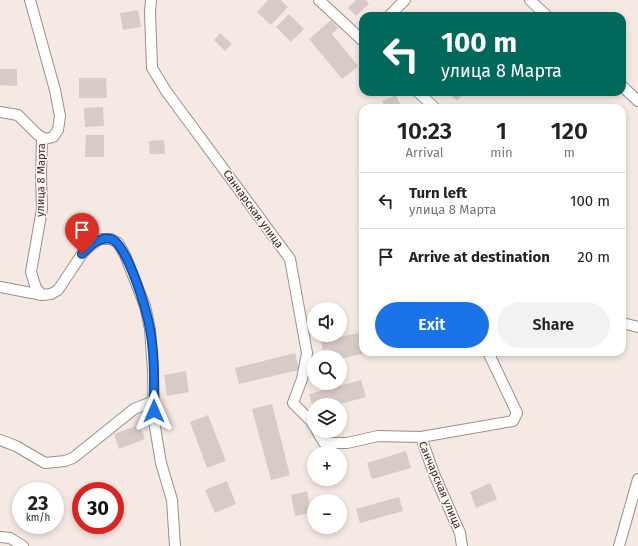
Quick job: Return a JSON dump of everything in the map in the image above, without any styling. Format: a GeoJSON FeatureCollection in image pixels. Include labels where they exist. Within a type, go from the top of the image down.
{"type":"FeatureCollection","features":[{"type":"Feature","properties":{"kind":"street","name":"улица 8 Марта"},"geometry":{"type":"LineString","coordinates":[[30,0],[55,90],[60,116],[58,130],[53,138],[45,139],[42,137],[42,209],[31,272],[36,288],[42,295]]}},
{"type":"Feature","properties":{"kind":"street","name":"Санчарская улица"},"geometry":{"type":"LineString","coordinates":[[151,0],[152,68],[166,91],[290,259],[307,353],[302,379],[293,403],[307,417]]}},
{"type":"Feature","properties":{"kind":"street"},"geometry":{"type":"LineString","coordinates":[[319,0],[359,37]]}},
{"type":"Feature","properties":{"kind":"street"},"geometry":{"type":"LineString","coordinates":[[393,12],[405,0]]}},
{"type":"Feature","properties":{"kind":"street"},"geometry":{"type":"LineString","coordinates":[[530,0],[543,12]]}},
{"type":"Feature","properties":{"kind":"street"},"geometry":{"type":"LineString","coordinates":[[626,90],[638,100]]}},
{"type":"Feature","properties":{"kind":"street"},"geometry":{"type":"LineString","coordinates":[[422,96],[431,104]]}},
{"type":"Feature","properties":{"kind":"street"},"geometry":{"type":"LineString","coordinates":[[0,112],[18,115],[42,137]]}},
{"type":"Feature","properties":{"kind":"street"},"geometry":{"type":"LineString","coordinates":[[0,287],[42,295],[51,294],[58,290],[82,254],[92,244],[100,239],[111,239],[118,243],[134,276],[150,329],[153,370],[154,421],[157,443],[172,500],[175,546]]}},
{"type":"Feature","properties":{"kind":"street"},"geometry":{"type":"LineString","coordinates":[[626,324],[638,327]]}},
{"type":"Feature","properties":{"kind":"street"},"geometry":{"type":"LineString","coordinates":[[421,437],[513,421],[517,413],[490,356]]}},
{"type":"Feature","properties":{"kind":"street"},"geometry":{"type":"LineString","coordinates":[[0,440],[16,446],[45,463],[65,461],[73,458],[84,450],[134,409],[154,401]]}},
{"type":"Feature","properties":{"kind":"street","name":"Санчарская улица"},"geometry":{"type":"LineString","coordinates":[[321,438],[324,443],[348,443],[378,436],[421,437],[434,474],[460,533],[462,546]]}},
{"type":"Feature","properties":{"kind":"street"},"geometry":{"type":"LineString","coordinates":[[619,546],[638,479]]}},
{"type":"Feature","properties":{"kind":"street"},"geometry":{"type":"LineString","coordinates":[[0,537],[10,538],[23,546]]}},
{"type":"Feature","properties":{"kind":"building"},"geometry":{"type":"Polygon","coordinates":[[[268,0],[281,0],[288,7],[271,25],[257,12],[268,0]]]}},
{"type":"Feature","properties":{"kind":"building"},"geometry":{"type":"Polygon","coordinates":[[[356,0],[366,0],[369,4],[356,16],[348,8],[356,0]]]}},
{"type":"Feature","properties":{"kind":"building"},"geometry":{"type":"Polygon","coordinates":[[[138,10],[141,27],[123,30],[120,13],[138,10]]]}},
{"type":"Feature","properties":{"kind":"building"},"geometry":{"type":"Polygon","coordinates":[[[289,14],[304,29],[291,42],[276,27],[289,14]]]}},
{"type":"Feature","properties":{"kind":"building"},"geometry":{"type":"Polygon","coordinates":[[[331,20],[338,28],[332,34],[358,66],[342,79],[309,39],[331,20]]]}},
{"type":"Feature","properties":{"kind":"building"},"geometry":{"type":"Polygon","coordinates":[[[220,33],[232,44],[225,51],[214,40],[220,33]]]}},
{"type":"Feature","properties":{"kind":"building"},"geometry":{"type":"Polygon","coordinates":[[[0,69],[17,69],[17,86],[0,85],[0,69]]]}},
{"type":"Feature","properties":{"kind":"building"},"geometry":{"type":"Polygon","coordinates":[[[79,78],[106,78],[107,98],[79,98],[79,78]]]}},
{"type":"Feature","properties":{"kind":"building"},"geometry":{"type":"Polygon","coordinates":[[[396,96],[400,104],[383,104],[382,101],[396,96]]]}},
{"type":"Feature","properties":{"kind":"building"},"geometry":{"type":"Polygon","coordinates":[[[451,96],[461,96],[457,101],[451,96]]]}},
{"type":"Feature","properties":{"kind":"building"},"geometry":{"type":"Polygon","coordinates":[[[103,107],[104,126],[85,127],[84,108],[103,107]]]}},
{"type":"Feature","properties":{"kind":"building"},"geometry":{"type":"Polygon","coordinates":[[[86,135],[104,135],[104,157],[85,157],[86,135]]]}},
{"type":"Feature","properties":{"kind":"building"},"geometry":{"type":"Polygon","coordinates":[[[164,140],[165,154],[150,154],[149,141],[164,140]]]}},
{"type":"Feature","properties":{"kind":"building"},"geometry":{"type":"Polygon","coordinates":[[[359,333],[359,355],[347,357],[347,350],[323,350],[321,342],[347,342],[347,335],[359,333]]]}},
{"type":"Feature","properties":{"kind":"building"},"geometry":{"type":"Polygon","coordinates":[[[295,353],[299,370],[239,384],[235,368],[295,353]]]}},
{"type":"Feature","properties":{"kind":"building"},"geometry":{"type":"Polygon","coordinates":[[[186,371],[189,392],[167,396],[164,375],[186,371]]]}},
{"type":"Feature","properties":{"kind":"building"},"geometry":{"type":"Polygon","coordinates":[[[361,380],[366,397],[347,402],[347,398],[310,398],[309,394],[324,390],[347,390],[347,384],[361,380]]]}},
{"type":"Feature","properties":{"kind":"building"},"geometry":{"type":"Polygon","coordinates":[[[272,404],[290,475],[271,480],[252,409],[272,404]]]}},
{"type":"Feature","properties":{"kind":"building"},"geometry":{"type":"Polygon","coordinates":[[[208,415],[226,461],[207,468],[190,422],[208,415]]]}},
{"type":"Feature","properties":{"kind":"building"},"geometry":{"type":"Polygon","coordinates":[[[139,425],[145,439],[119,449],[114,434],[139,425]]]}},
{"type":"Feature","properties":{"kind":"building"},"geometry":{"type":"Polygon","coordinates":[[[406,451],[411,468],[372,479],[367,463],[406,451]]]}},
{"type":"Feature","properties":{"kind":"building"},"geometry":{"type":"Polygon","coordinates":[[[227,481],[236,504],[215,513],[205,490],[227,481]]]}},
{"type":"Feature","properties":{"kind":"building"},"geometry":{"type":"Polygon","coordinates":[[[490,483],[497,499],[476,508],[470,492],[490,483]]]}},
{"type":"Feature","properties":{"kind":"building"},"geometry":{"type":"Polygon","coordinates":[[[307,491],[307,514],[295,516],[291,495],[307,491]]]}},
{"type":"Feature","properties":{"kind":"building"},"geometry":{"type":"Polygon","coordinates":[[[399,497],[403,511],[360,523],[356,509],[399,497]]]}},
{"type":"Feature","properties":{"kind":"route"},"geometry":{"type":"LineString","coordinates":[[82,254],[92,244],[100,239],[111,239],[118,243],[125,255],[134,276],[150,329],[154,411]]}}]}
